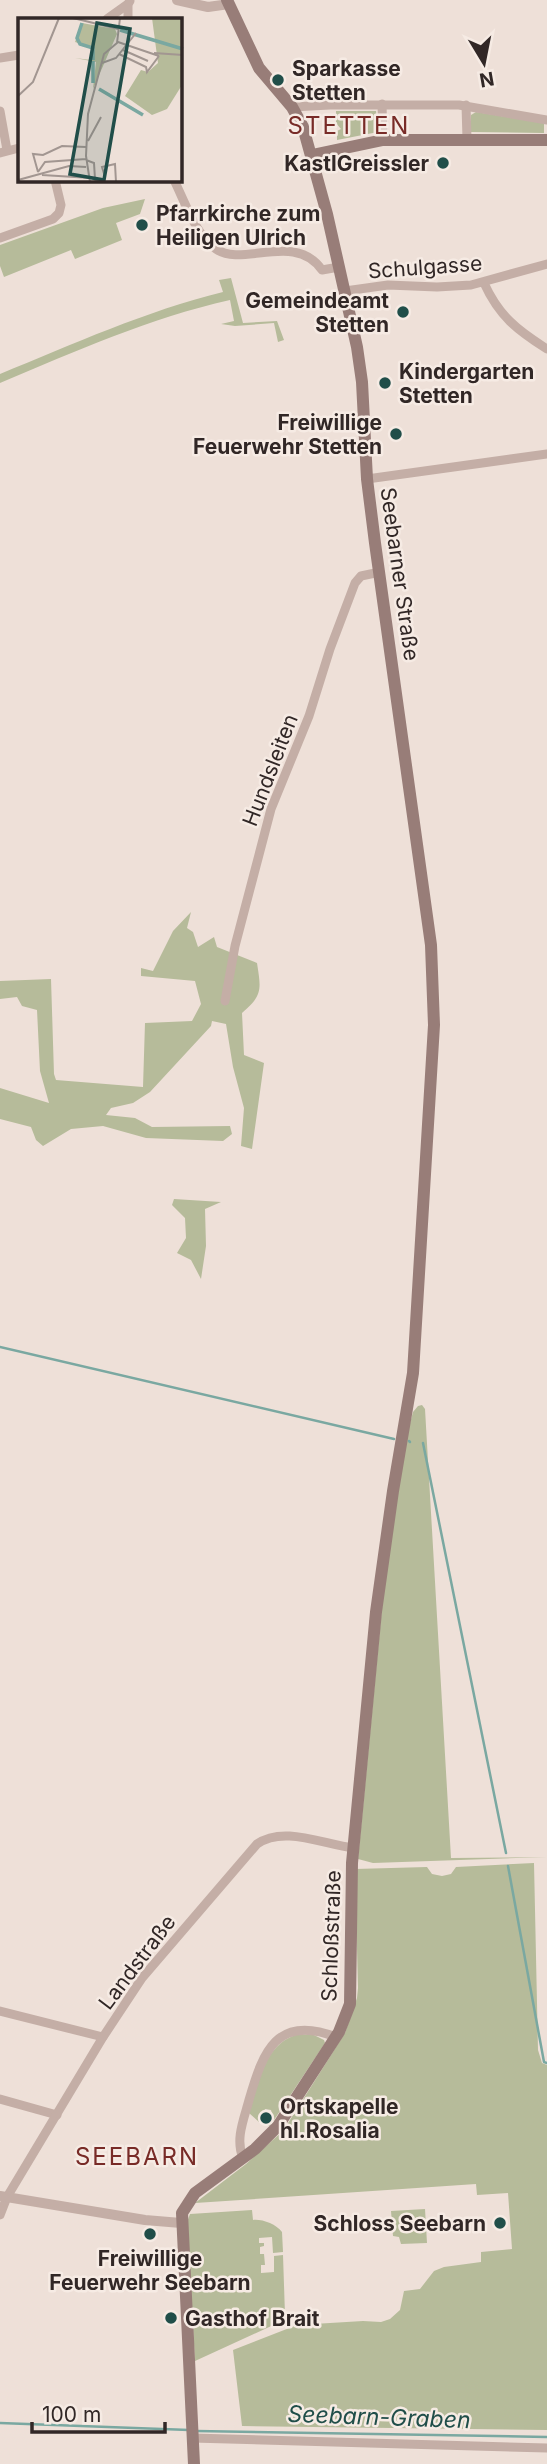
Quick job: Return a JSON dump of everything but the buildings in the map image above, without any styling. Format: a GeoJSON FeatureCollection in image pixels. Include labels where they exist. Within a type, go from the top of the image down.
{"type":"FeatureCollection","features":[{"type":"Feature","properties":{"kind":"main road","name":"Seebarner Straße"},"geometry":{"type":"LineString","coordinates":[[232,1],[259,68],[292,107],[303,127],[340,267],[360,368],[367,479],[418,834],[433,960],[434,1018],[413,1373],[376,1612],[354,1848]]}},
{"type":"Feature","properties":{"kind":"main road"},"geometry":{"type":"LineString","coordinates":[[312,155],[383,140],[547,141]]}},
{"type":"Feature","properties":{"kind":"main road","name":"Schloßstraße"},"geometry":{"type":"LineString","coordinates":[[181,2223],[183,2210],[190,2199],[243,2158],[278,2126],[336,2037],[345,2018],[351,1998],[350,1907],[354,1848]]}},
{"type":"Feature","properties":{"kind":"main road"},"geometry":{"type":"LineString","coordinates":[[181,2223],[194,2464]]}},
{"type":"Feature","properties":{"kind":"street"},"geometry":{"type":"LineString","coordinates":[[177,0],[208,7],[232,1]]}},
{"type":"Feature","properties":{"kind":"street"},"geometry":{"type":"LineString","coordinates":[[108,18],[130,2]]}},
{"type":"Feature","properties":{"kind":"street"},"geometry":{"type":"LineString","coordinates":[[0,58],[18,55]]}},
{"type":"Feature","properties":{"kind":"street"},"geometry":{"type":"LineString","coordinates":[[382,104],[383,140]]}},
{"type":"Feature","properties":{"kind":"street"},"geometry":{"type":"LineString","coordinates":[[292,107],[382,104],[466,106],[547,120]]}},
{"type":"Feature","properties":{"kind":"street"},"geometry":{"type":"LineString","coordinates":[[466,106],[467,139]]}},
{"type":"Feature","properties":{"kind":"street"},"geometry":{"type":"LineString","coordinates":[[0,111],[4,152]]}},
{"type":"Feature","properties":{"kind":"street"},"geometry":{"type":"LineString","coordinates":[[0,238],[53,219],[59,213],[61,205],[55,182]]}},
{"type":"Feature","properties":{"kind":"street"},"geometry":{"type":"LineString","coordinates":[[175,182],[194,221],[217,250],[229,254],[296,253],[312,258],[322,270],[340,267]]}},
{"type":"Feature","properties":{"kind":"street","name":"Schulgasse"},"geometry":{"type":"LineString","coordinates":[[345,291],[388,285],[447,287],[484,283],[547,264]]}},
{"type":"Feature","properties":{"kind":"street"},"geometry":{"type":"LineString","coordinates":[[484,283],[496,306],[516,329],[547,349]]}},
{"type":"Feature","properties":{"kind":"street"},"geometry":{"type":"LineString","coordinates":[[367,479],[547,454]]}},
{"type":"Feature","properties":{"kind":"street","name":"Hundsleiten"},"geometry":{"type":"LineString","coordinates":[[225,1001],[235,946],[271,809],[309,716],[355,583],[361,576],[380,572]]}},
{"type":"Feature","properties":{"kind":"street","name":"Landstraße"},"geometry":{"type":"LineString","coordinates":[[0,2215],[3,2197],[57,2115],[103,2037],[151,1966],[257,1844],[268,1837],[286,1835],[354,1848]]}},
{"type":"Feature","properties":{"kind":"street"},"geometry":{"type":"LineString","coordinates":[[0,2011],[103,2037]]}},
{"type":"Feature","properties":{"kind":"street"},"geometry":{"type":"LineString","coordinates":[[243,2158],[240,2131],[256,2074],[269,2047],[278,2038],[292,2031],[321,2032],[336,2037]]}},
{"type":"Feature","properties":{"kind":"street"},"geometry":{"type":"LineString","coordinates":[[0,2099],[57,2115]]}},
{"type":"Feature","properties":{"kind":"street"},"geometry":{"type":"LineString","coordinates":[[3,2197],[145,2220],[181,2223]]}},
{"type":"Feature","properties":{"kind":"street"},"geometry":{"type":"LineString","coordinates":[[192,2432],[547,2448]]}},
{"type":"Feature","properties":{"kind":"green space"},"geometry":{"type":"Polygon","coordinates":[[[336,111],[376,111],[378,132],[337,140],[337,131],[341,129],[336,123],[336,111]]]}},
{"type":"Feature","properties":{"kind":"green space"},"geometry":{"type":"Polygon","coordinates":[[[476,112],[544,123],[544,133],[471,132],[471,115],[476,112]]]}},
{"type":"Feature","properties":{"kind":"green space"},"geometry":{"type":"Polygon","coordinates":[[[145,199],[140,214],[116,223],[122,240],[75,259],[71,250],[4,277],[0,266],[0,245],[103,208],[145,199]]]}},
{"type":"Feature","properties":{"kind":"green space"},"geometry":{"type":"Polygon","coordinates":[[[231,278],[243,323],[277,321],[284,340],[278,342],[274,323],[235,326],[221,324],[234,321],[230,300],[142,326],[0,383],[0,374],[82,340],[138,318],[223,292],[219,280],[231,278]]]}},
{"type":"Feature","properties":{"kind":"green space"},"geometry":{"type":"Polygon","coordinates":[[[191,912],[187,928],[193,932],[198,947],[214,937],[217,947],[257,963],[259,991],[254,1001],[242,1013],[244,1055],[264,1063],[252,1149],[241,1146],[244,1108],[233,1067],[226,1024],[212,1021],[211,1026],[150,1092],[133,1103],[111,1108],[106,1115],[135,1118],[152,1127],[230,1126],[232,1134],[223,1141],[146,1138],[103,1126],[71,1129],[43,1146],[36,1140],[31,1127],[0,1119],[0,1088],[49,1103],[40,1071],[37,1010],[22,1006],[17,997],[0,999],[0,981],[51,979],[56,1080],[143,1087],[145,1023],[192,1021],[201,1004],[195,981],[141,976],[141,968],[153,971],[173,931],[191,912]]]}},
{"type":"Feature","properties":{"kind":"green space"},"geometry":{"type":"Polygon","coordinates":[[[174,1199],[221,1202],[205,1209],[206,1246],[201,1279],[191,1260],[177,1253],[186,1238],[185,1218],[172,1205],[174,1199]]]}},
{"type":"Feature","properties":{"kind":"green space"},"geometry":{"type":"Polygon","coordinates":[[[422,1405],[425,1409],[451,1858],[547,1857],[373,1863],[358,1859],[383,1597],[406,1438],[413,1412],[422,1405]]]}},
{"type":"Feature","properties":{"kind":"green space"},"geometry":{"type":"Polygon","coordinates":[[[534,1863],[538,2050],[542,2063],[547,2065],[547,2430],[242,2426],[233,2350],[297,2325],[381,2322],[390,2319],[400,2310],[404,2291],[420,2289],[434,2271],[481,2262],[481,2252],[512,2249],[508,2193],[477,2195],[476,2184],[195,2203],[246,2164],[283,2131],[345,2033],[358,1988],[355,1869],[427,1867],[432,1874],[442,1876],[451,1874],[456,1867],[534,1863]]]}},
{"type":"Feature","properties":{"kind":"green space"},"geometry":{"type":"Polygon","coordinates":[[[299,2034],[314,2035],[325,2043],[270,2126],[267,2125],[271,2110],[265,2109],[259,2122],[249,2113],[264,2066],[278,2046],[299,2034]]]}},
{"type":"Feature","properties":{"kind":"green space"},"geometry":{"type":"Polygon","coordinates":[[[425,2209],[427,2243],[401,2244],[399,2237],[393,2236],[391,2211],[425,2209]]]}},
{"type":"Feature","properties":{"kind":"green space"},"geometry":{"type":"Polygon","coordinates":[[[252,2210],[253,2220],[269,2223],[282,2232],[283,2252],[273,2253],[272,2237],[259,2238],[259,2243],[264,2243],[264,2246],[260,2247],[265,2265],[261,2265],[261,2273],[274,2272],[274,2256],[283,2255],[285,2315],[280,2322],[195,2361],[187,2222],[190,2214],[252,2210]]]}},
{"type":"Feature","properties":{"kind":"waterway"},"geometry":{"type":"LineString","coordinates":[[0,1347],[394,1439]]}},
{"type":"Feature","properties":{"kind":"waterway"},"geometry":{"type":"LineString","coordinates":[[423,1443],[506,1853]]}},
{"type":"Feature","properties":{"kind":"waterway"},"geometry":{"type":"LineString","coordinates":[[508,1866],[544,2062],[547,2063]]}},
{"type":"Feature","properties":{"kind":"waterway","name":"Seebarn-Graben"},"geometry":{"type":"LineString","coordinates":[[0,2423],[189,2430]]}},
{"type":"Feature","properties":{"kind":"waterway","name":"Seebarn-Graben"},"geometry":{"type":"LineString","coordinates":[[196,2431],[547,2437]]}},
{"type":"Feature","properties":{"kind":"place","name":"Sparkasse Stetten"},"geometry":{"type":"Point","coordinates":[278,80]}},
{"type":"Feature","properties":{"kind":"place","name":"KastlGreissler"},"geometry":{"type":"Point","coordinates":[443,163]}},
{"type":"Feature","properties":{"kind":"place","name":"Pfarrkirche zum Heiligen Ulrich"},"geometry":{"type":"Point","coordinates":[142,225]}},
{"type":"Feature","properties":{"kind":"place","name":"Gemeindeamt Stetten"},"geometry":{"type":"Point","coordinates":[403,312]}},
{"type":"Feature","properties":{"kind":"place","name":"Kindergarten Stetten"},"geometry":{"type":"Point","coordinates":[385,383]}},
{"type":"Feature","properties":{"kind":"place","name":"Freiwillige Feuerwehr Stetten"},"geometry":{"type":"Point","coordinates":[396,434]}},
{"type":"Feature","properties":{"kind":"place","name":"Ortskapelle hl.Rosalia"},"geometry":{"type":"Point","coordinates":[266,2118]}},
{"type":"Feature","properties":{"kind":"place","name":"Schloss Seebarn"},"geometry":{"type":"Point","coordinates":[500,2223]}},
{"type":"Feature","properties":{"kind":"place","name":"Freiwillige Feuerwehr Seebarn"},"geometry":{"type":"Point","coordinates":[150,2234]}},
{"type":"Feature","properties":{"kind":"place","name":"Gasthof Brait"},"geometry":{"type":"Point","coordinates":[171,2318]}},
{"type":"Feature","properties":{"kind":"district","name":"STETTEN"},"geometry":{"type":"Point","coordinates":[349,125]}},
{"type":"Feature","properties":{"kind":"district","name":"SEEBARN"},"geometry":{"type":"Point","coordinates":[137,2156]}}]}
